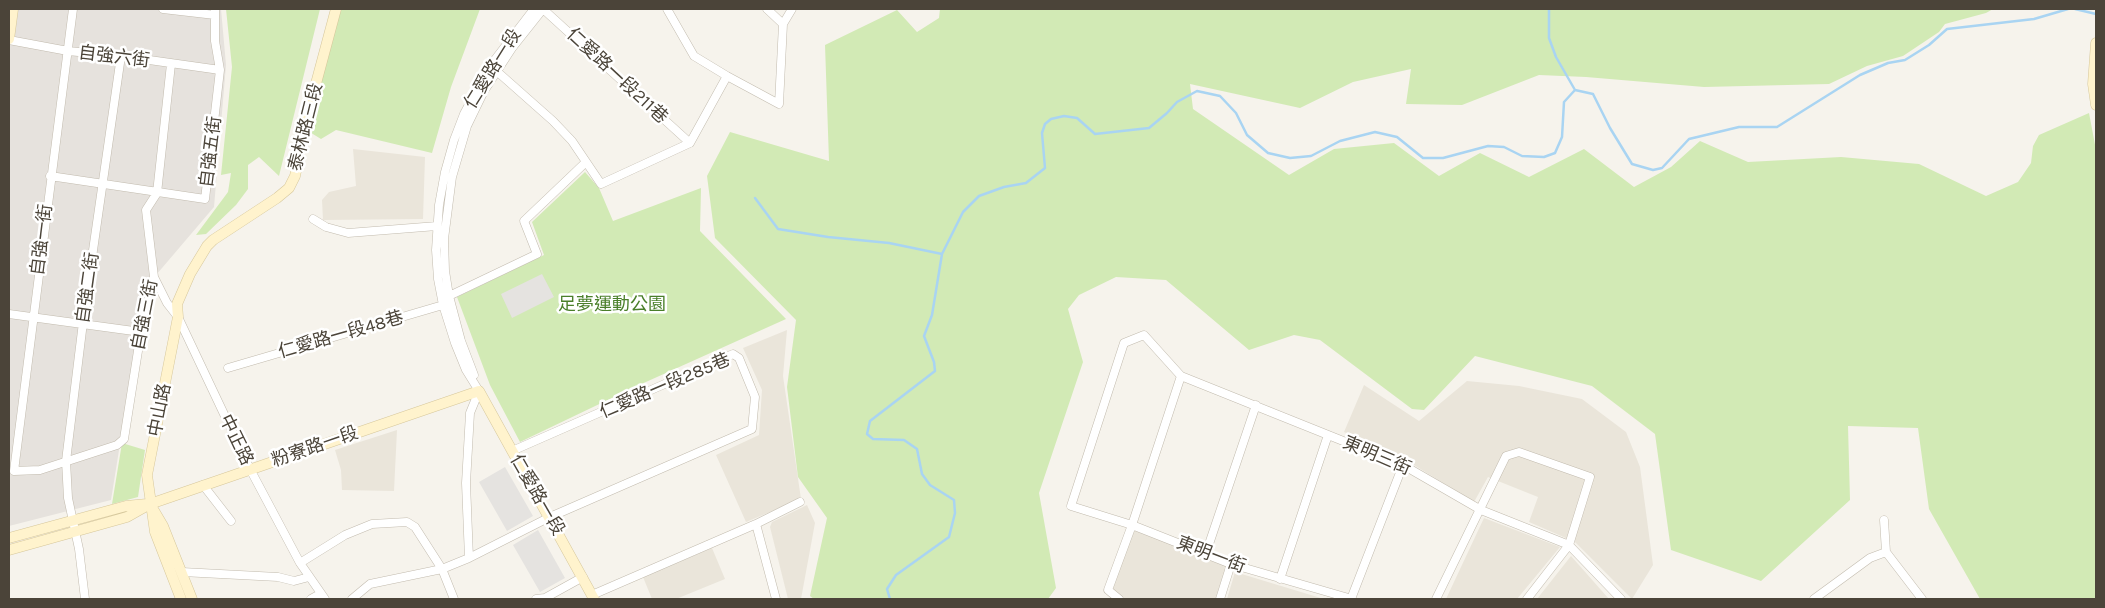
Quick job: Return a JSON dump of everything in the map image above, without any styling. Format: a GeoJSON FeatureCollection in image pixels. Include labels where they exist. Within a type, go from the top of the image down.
{"type":"FeatureCollection","features":[{"type":"Feature","properties":{"kind":"main road"},"geometry":{"type":"LineString","coordinates":[[9,40],[13,9]]}},
{"type":"Feature","properties":{"kind":"main road","name":"泰林路三段"},"geometry":{"type":"LineString","coordinates":[[178,317],[177,304],[181,292],[198,258],[207,246],[289,188],[295,176],[308,116],[336,9]]}},
{"type":"Feature","properties":{"kind":"main road"},"geometry":{"type":"LineString","coordinates":[[2096,43],[2093,84],[2096,105]]}},
{"type":"Feature","properties":{"kind":"main road","name":"中山路"},"geometry":{"type":"LineString","coordinates":[[178,317],[147,475],[154,532],[181,599]]}},
{"type":"Feature","properties":{"kind":"main road","name":"仁愛路一段"},"geometry":{"type":"LineString","coordinates":[[479,391],[593,597]]}},
{"type":"Feature","properties":{"kind":"main road","name":"粉寮路一段"},"geometry":{"type":"LineString","coordinates":[[9,550],[126,506],[150,504],[479,391]]}},
{"type":"Feature","properties":{"kind":"main road","name":"中山路"},"geometry":{"type":"LineString","coordinates":[[150,504],[164,526],[192,599]]}},
{"type":"Feature","properties":{"kind":"main road","name":"粉寮路一段"},"geometry":{"type":"LineString","coordinates":[[9,538],[73,526]]}},
{"type":"Feature","properties":{"kind":"street","name":"自強一街"},"geometry":{"type":"LineString","coordinates":[[66,462],[40,470],[14,471],[50,176],[73,9]]}},
{"type":"Feature","properties":{"kind":"street"},"geometry":{"type":"LineString","coordinates":[[163,9],[215,12]]}},
{"type":"Feature","properties":{"kind":"street","name":"仁愛路一段"},"geometry":{"type":"LineString","coordinates":[[479,391],[461,341],[444,271],[444,239],[452,177],[467,126],[493,68],[534,9]]}},
{"type":"Feature","properties":{"kind":"street","name":"仁愛路一段"},"geometry":{"type":"LineString","coordinates":[[479,391],[466,370],[455,343],[438,279],[437,226],[445,172],[454,140],[477,88],[543,9]]}},
{"type":"Feature","properties":{"kind":"street","name":"仁愛路一段211巷"},"geometry":{"type":"LineString","coordinates":[[543,9],[690,144]]}},
{"type":"Feature","properties":{"kind":"street"},"geometry":{"type":"LineString","coordinates":[[667,9],[694,56],[779,104],[783,24],[792,9]]}},
{"type":"Feature","properties":{"kind":"street"},"geometry":{"type":"LineString","coordinates":[[767,9],[783,24]]}},
{"type":"Feature","properties":{"kind":"street","name":"自強五街"},"geometry":{"type":"LineString","coordinates":[[50,176],[206,199],[220,70],[215,12]]}},
{"type":"Feature","properties":{"kind":"street","name":"自強六街"},"geometry":{"type":"LineString","coordinates":[[9,40],[68,52],[121,56],[220,70]]}},
{"type":"Feature","properties":{"kind":"street","name":"自強二街"},"geometry":{"type":"LineString","coordinates":[[86,599],[79,549],[68,498],[66,462],[83,324],[121,56]]}},
{"type":"Feature","properties":{"kind":"street","name":"自強三街"},"geometry":{"type":"LineString","coordinates":[[66,462],[118,445],[124,440],[141,332],[154,277],[146,210],[157,193],[171,64]]}},
{"type":"Feature","properties":{"kind":"street"},"geometry":{"type":"LineString","coordinates":[[493,68],[572,141],[601,184],[690,144],[727,76]]}},
{"type":"Feature","properties":{"kind":"street"},"geometry":{"type":"LineString","coordinates":[[444,305],[449,296],[537,254],[524,221],[586,162]]}},
{"type":"Feature","properties":{"kind":"street"},"geometry":{"type":"LineString","coordinates":[[314,219],[326,227],[348,234],[437,226]]}},
{"type":"Feature","properties":{"kind":"street","name":"中正路"},"geometry":{"type":"LineString","coordinates":[[154,277],[167,303],[178,317],[250,469],[300,563],[322,597]]}},
{"type":"Feature","properties":{"kind":"street","name":"仁愛路一段48巷"},"geometry":{"type":"LineString","coordinates":[[228,368],[444,305]]}},
{"type":"Feature","properties":{"kind":"street"},"geometry":{"type":"LineString","coordinates":[[9,314],[141,332]]}},
{"type":"Feature","properties":{"kind":"street","name":"東明三街"},"geometry":{"type":"LineString","coordinates":[[1071,506],[1124,343],[1144,335],[1181,376],[1403,464],[1481,510],[1569,544],[1621,599]]}},
{"type":"Feature","properties":{"kind":"street","name":"仁愛路一段285巷"},"geometry":{"type":"LineString","coordinates":[[512,451],[733,354],[739,358],[755,397],[752,429],[550,517]]}},
{"type":"Feature","properties":{"kind":"street"},"geometry":{"type":"LineString","coordinates":[[1119,599],[1108,590],[1132,525],[1181,376]]}},
{"type":"Feature","properties":{"kind":"street"},"geometry":{"type":"LineString","coordinates":[[469,558],[466,483],[468,443],[470,413],[479,391]]}},
{"type":"Feature","properties":{"kind":"street"},"geometry":{"type":"LineString","coordinates":[[1206,553],[1256,405]]}},
{"type":"Feature","properties":{"kind":"street"},"geometry":{"type":"LineString","coordinates":[[1280,578],[1328,435]]}},
{"type":"Feature","properties":{"kind":"street"},"geometry":{"type":"LineString","coordinates":[[1436,599],[1506,456],[1519,452],[1590,477],[1569,544],[1527,599]]}},
{"type":"Feature","properties":{"kind":"street"},"geometry":{"type":"LineString","coordinates":[[1352,599],[1403,464]]}},
{"type":"Feature","properties":{"kind":"street"},"geometry":{"type":"LineString","coordinates":[[203,485],[231,521]]}},
{"type":"Feature","properties":{"kind":"street"},"geometry":{"type":"LineString","coordinates":[[593,597],[756,524],[800,502]]}},
{"type":"Feature","properties":{"kind":"street","name":"東明一街"},"geometry":{"type":"LineString","coordinates":[[1071,506],[1132,525],[1230,564],[1352,599]]}},
{"type":"Feature","properties":{"kind":"street"},"geometry":{"type":"LineString","coordinates":[[352,599],[370,584],[442,569],[469,558],[550,517]]}},
{"type":"Feature","properties":{"kind":"street"},"geometry":{"type":"LineString","coordinates":[[1884,520],[1886,552],[1922,599]]}},
{"type":"Feature","properties":{"kind":"street"},"geometry":{"type":"LineString","coordinates":[[300,563],[345,535],[372,524],[407,522],[415,527],[442,569],[454,599]]}},
{"type":"Feature","properties":{"kind":"street"},"geometry":{"type":"LineString","coordinates":[[756,524],[776,599]]}},
{"type":"Feature","properties":{"kind":"street"},"geometry":{"type":"LineString","coordinates":[[1814,599],[1870,558],[1886,552]]}},
{"type":"Feature","properties":{"kind":"street"},"geometry":{"type":"LineString","coordinates":[[1220,599],[1230,564]]}},
{"type":"Feature","properties":{"kind":"street"},"geometry":{"type":"LineString","coordinates":[[182,572],[278,578],[294,581],[309,577]]}},
{"type":"Feature","properties":{"kind":"street"},"geometry":{"type":"LineString","coordinates":[[536,599],[545,598],[583,577]]}},
{"type":"Feature","properties":{"kind":"street"},"geometry":{"type":"LineString","coordinates":[[311,599],[322,597]]}},
{"type":"Feature","properties":{"kind":"shaded area"},"geometry":{"type":"Polygon","coordinates":[[[9,9],[221,9],[226,65],[214,207],[145,288],[111,500],[9,526],[9,9]]]}},
{"type":"Feature","properties":{"kind":"shaded area"},"geometry":{"type":"Polygon","coordinates":[[[353,149],[425,157],[423,219],[323,220],[322,200],[329,192],[356,186],[353,149]]]}},
{"type":"Feature","properties":{"kind":"shaded area"},"geometry":{"type":"Polygon","coordinates":[[[542,274],[554,297],[512,318],[501,294],[542,274]]]}},
{"type":"Feature","properties":{"kind":"shaded area"},"geometry":{"type":"Polygon","coordinates":[[[787,330],[783,376],[801,499],[746,522],[716,455],[759,435],[762,390],[743,348],[787,330]]]}},
{"type":"Feature","properties":{"kind":"shaded area"},"geometry":{"type":"Polygon","coordinates":[[[1467,381],[1519,386],[1582,399],[1626,432],[1640,467],[1653,565],[1632,599],[1575,542],[1529,522],[1538,497],[1488,477],[1474,502],[1401,457],[1344,432],[1364,385],[1419,421],[1467,381]]]}},
{"type":"Feature","properties":{"kind":"shaded area"},"geometry":{"type":"Polygon","coordinates":[[[397,430],[394,491],[342,490],[341,470],[335,450],[397,430]]]}},
{"type":"Feature","properties":{"kind":"shaded area"},"geometry":{"type":"Polygon","coordinates":[[[505,467],[533,516],[507,531],[479,482],[505,467]]]}},
{"type":"Feature","properties":{"kind":"shaded area"},"geometry":{"type":"Polygon","coordinates":[[[807,505],[815,523],[801,599],[788,599],[770,527],[772,522],[807,505]]]}},
{"type":"Feature","properties":{"kind":"shaded area"},"geometry":{"type":"Polygon","coordinates":[[[1484,518],[1560,547],[1517,599],[1446,599],[1484,518]]]}},
{"type":"Feature","properties":{"kind":"shaded area"},"geometry":{"type":"Polygon","coordinates":[[[1130,529],[1231,564],[1220,599],[1119,599],[1108,590],[1130,529]]]}},
{"type":"Feature","properties":{"kind":"shaded area"},"geometry":{"type":"Polygon","coordinates":[[[538,530],[565,578],[540,592],[513,545],[538,530]]]}},
{"type":"Feature","properties":{"kind":"shaded area"},"geometry":{"type":"Polygon","coordinates":[[[712,548],[725,579],[676,599],[652,599],[643,577],[712,548]]]}},
{"type":"Feature","properties":{"kind":"shaded area"},"geometry":{"type":"Polygon","coordinates":[[[1571,556],[1609,599],[1537,599],[1571,556]]]}},
{"type":"Feature","properties":{"kind":"shaded area"},"geometry":{"type":"Polygon","coordinates":[[[1235,572],[1324,599],[1227,599],[1235,572]]]}},
{"type":"Feature","properties":{"kind":"green space"},"geometry":{"type":"Polygon","coordinates":[[[226,9],[320,9],[279,176],[259,157],[248,165],[248,189],[236,205],[206,234],[196,235],[228,192],[231,173],[221,175],[232,67],[226,9]]]}},
{"type":"Feature","properties":{"kind":"green space"},"geometry":{"type":"Polygon","coordinates":[[[340,9],[480,9],[451,87],[432,153],[336,130],[321,139],[308,131],[340,9]]]}},
{"type":"Feature","properties":{"kind":"green space"},"geometry":{"type":"Polygon","coordinates":[[[940,9],[1993,9],[1986,13],[1945,24],[1939,32],[1903,56],[1867,66],[1829,84],[1704,87],[1539,75],[1462,105],[1406,104],[1411,69],[1353,82],[1300,108],[1190,84],[1193,109],[1289,175],[1334,149],[1394,143],[1439,176],[1480,153],[1529,177],[1584,149],[1634,187],[1671,167],[1700,141],[1748,162],[1841,157],[1919,164],[1986,196],[2018,182],[2031,163],[2033,146],[2039,135],[2089,113],[2096,150],[2096,599],[1980,599],[1929,509],[1918,428],[1848,426],[1850,500],[1761,581],[1671,550],[1655,434],[1592,386],[1475,356],[1424,410],[1412,409],[1320,340],[1294,335],[1249,350],[1166,280],[1116,277],[1079,295],[1068,309],[1083,362],[1039,493],[1056,588],[1048,599],[814,599],[810,596],[827,518],[798,477],[787,387],[796,320],[715,238],[707,176],[730,132],[829,161],[825,45],[897,10],[917,32],[939,18],[940,9]]]}},
{"type":"Feature","properties":{"kind":"green space","name":"足夢運動公園"},"geometry":{"type":"Polygon","coordinates":[[[585,172],[599,188],[613,221],[701,188],[700,231],[786,319],[637,386],[520,442],[490,385],[457,297],[544,255],[532,222],[585,172]]]}},
{"type":"Feature","properties":{"kind":"green space"},"geometry":{"type":"Polygon","coordinates":[[[122,443],[145,450],[138,497],[112,504],[122,443]]]}},
{"type":"Feature","properties":{"kind":"waterway"},"geometry":{"type":"LineString","coordinates":[[1549,9],[1549,38],[1556,57],[1575,90]]}},
{"type":"Feature","properties":{"kind":"waterway"},"geometry":{"type":"LineString","coordinates":[[890,599],[887,589],[896,575],[949,537],[955,513],[954,500],[930,485],[922,474],[917,449],[904,440],[873,439],[867,434],[870,421],[935,371],[934,362],[924,336],[932,315],[942,254],[963,212],[979,196],[1004,187],[1026,183],[1045,168],[1042,133],[1045,124],[1051,119],[1064,116],[1077,118],[1095,134],[1149,128],[1177,102],[1197,91],[1220,96],[1236,113],[1247,135],[1268,153],[1290,158],[1311,156],[1340,141],[1375,132],[1397,137],[1423,158],[1443,158],[1488,146],[1504,147],[1522,156],[1544,157],[1555,153],[1562,137],[1564,102],[1575,90],[1593,94],[1610,128],[1632,164],[1653,170],[1662,168],[1689,139],[1739,127],[1777,127],[1860,75],[1888,63],[1905,60],[1929,45],[1947,29],[2034,19],[2068,9]]}},
{"type":"Feature","properties":{"kind":"waterway"},"geometry":{"type":"LineString","coordinates":[[2075,9],[2096,14]]}},
{"type":"Feature","properties":{"kind":"waterway"},"geometry":{"type":"LineString","coordinates":[[755,198],[778,229],[828,237],[889,243],[942,254]]}}]}
